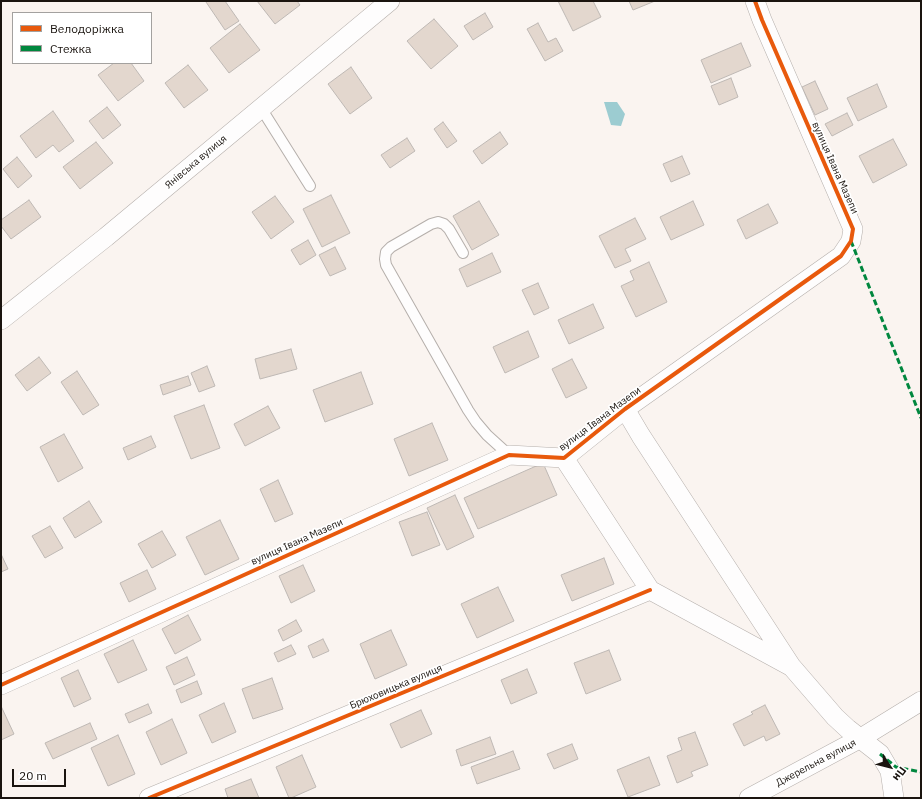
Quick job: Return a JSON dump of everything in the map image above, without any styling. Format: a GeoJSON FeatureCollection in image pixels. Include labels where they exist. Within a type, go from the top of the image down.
{"type":"FeatureCollection","features":[{"type":"Feature","properties":{"kind":"street","name":"Янівська вулиця"},"geometry":{"type":"LineString","coordinates":[[1,320],[106,237],[390,1]]}},
{"type":"Feature","properties":{"kind":"street","name":"вулиця Івана Мазепи"},"geometry":{"type":"LineString","coordinates":[[1,685],[509,454],[564,458],[625,409],[841,256],[851,241],[853,229],[755,1]]}},
{"type":"Feature","properties":{"kind":"street"},"geometry":{"type":"LineString","coordinates":[[625,409],[641,436],[791,666],[835,717],[880,754],[890,771],[894,798]]}},
{"type":"Feature","properties":{"kind":"street"},"geometry":{"type":"LineString","coordinates":[[564,458],[650,590],[791,666]]}},
{"type":"Feature","properties":{"kind":"street","name":"Брюховицька вулиця"},"geometry":{"type":"LineString","coordinates":[[149,798],[650,590]]}},
{"type":"Feature","properties":{"kind":"street","name":"Джерельна вулиця"},"geometry":{"type":"LineString","coordinates":[[749,798],[860,738],[921,701]]}},
{"type":"Feature","properties":{"kind":"lane"},"geometry":{"type":"LineString","coordinates":[[261,108],[310,186]]}},
{"type":"Feature","properties":{"kind":"lane"},"geometry":{"type":"LineString","coordinates":[[463,253],[449,229],[444,224],[438,222],[431,224],[391,247],[386,252],[385,258],[386,265],[468,410],[486,435],[509,454]]}},
{"type":"Feature","properties":{"kind":"water"},"geometry":{"type":"Polygon","coordinates":[[[604,102],[617,102],[625,114],[621,126],[611,125],[604,102]]]}},
{"type":"Feature","properties":{"kind":"building"},"geometry":{"type":"Polygon","coordinates":[[[225,1],[239,21],[225,30],[206,2],[225,1]]]}},
{"type":"Feature","properties":{"kind":"building"},"geometry":{"type":"Polygon","coordinates":[[[257,1],[297,1],[300,5],[275,24],[257,1]]]}},
{"type":"Feature","properties":{"kind":"building"},"geometry":{"type":"Polygon","coordinates":[[[558,1],[593,1],[601,17],[573,31],[558,1]]]}},
{"type":"Feature","properties":{"kind":"building"},"geometry":{"type":"Polygon","coordinates":[[[629,1],[655,1],[633,10],[629,1]]]}},
{"type":"Feature","properties":{"kind":"building"},"geometry":{"type":"Polygon","coordinates":[[[485,13],[493,27],[473,40],[464,26],[485,13]]]}},
{"type":"Feature","properties":{"kind":"building"},"geometry":{"type":"Polygon","coordinates":[[[434,19],[458,46],[431,69],[407,41],[434,19]]]}},
{"type":"Feature","properties":{"kind":"building"},"geometry":{"type":"Polygon","coordinates":[[[538,23],[548,42],[556,38],[563,51],[545,61],[527,29],[538,23]]]}},
{"type":"Feature","properties":{"kind":"building"},"geometry":{"type":"Polygon","coordinates":[[[240,24],[260,50],[229,73],[210,48],[240,24]]]}},
{"type":"Feature","properties":{"kind":"building"},"geometry":{"type":"Polygon","coordinates":[[[741,43],[751,66],[711,83],[701,60],[741,43]]]}},
{"type":"Feature","properties":{"kind":"building"},"geometry":{"type":"Polygon","coordinates":[[[113,64],[132,64],[144,81],[118,101],[98,75],[113,64]]]}},
{"type":"Feature","properties":{"kind":"building"},"geometry":{"type":"Polygon","coordinates":[[[188,65],[208,90],[184,108],[165,83],[188,65]]]}},
{"type":"Feature","properties":{"kind":"building"},"geometry":{"type":"Polygon","coordinates":[[[351,67],[372,98],[350,114],[328,84],[351,67]]]}},
{"type":"Feature","properties":{"kind":"building"},"geometry":{"type":"Polygon","coordinates":[[[731,78],[738,97],[719,105],[711,86],[731,78]]]}},
{"type":"Feature","properties":{"kind":"building"},"geometry":{"type":"Polygon","coordinates":[[[815,81],[828,109],[815,115],[802,87],[815,81]]]}},
{"type":"Feature","properties":{"kind":"building"},"geometry":{"type":"Polygon","coordinates":[[[877,84],[887,107],[858,121],[847,98],[877,84]]]}},
{"type":"Feature","properties":{"kind":"building"},"geometry":{"type":"Polygon","coordinates":[[[107,107],[121,125],[103,139],[89,121],[107,107]]]}},
{"type":"Feature","properties":{"kind":"building"},"geometry":{"type":"Polygon","coordinates":[[[53,111],[74,141],[59,152],[53,145],[36,158],[20,136],[53,111]]]}},
{"type":"Feature","properties":{"kind":"building"},"geometry":{"type":"Polygon","coordinates":[[[847,113],[853,125],[832,136],[825,124],[847,113]]]}},
{"type":"Feature","properties":{"kind":"building"},"geometry":{"type":"Polygon","coordinates":[[[443,122],[457,141],[447,148],[434,129],[443,122]]]}},
{"type":"Feature","properties":{"kind":"building"},"geometry":{"type":"Polygon","coordinates":[[[500,132],[508,144],[482,164],[473,151],[500,132]]]}},
{"type":"Feature","properties":{"kind":"building"},"geometry":{"type":"Polygon","coordinates":[[[407,138],[415,151],[390,168],[381,155],[407,138]]]}},
{"type":"Feature","properties":{"kind":"building"},"geometry":{"type":"Polygon","coordinates":[[[893,139],[907,165],[873,183],[859,156],[893,139]]]}},
{"type":"Feature","properties":{"kind":"building"},"geometry":{"type":"Polygon","coordinates":[[[96,142],[113,163],[80,189],[63,167],[96,142]]]}},
{"type":"Feature","properties":{"kind":"building"},"geometry":{"type":"Polygon","coordinates":[[[682,156],[690,174],[671,182],[663,164],[682,156]]]}},
{"type":"Feature","properties":{"kind":"building"},"geometry":{"type":"Polygon","coordinates":[[[17,157],[32,176],[18,188],[3,169],[17,157]]]}},
{"type":"Feature","properties":{"kind":"building"},"geometry":{"type":"Polygon","coordinates":[[[331,195],[350,233],[322,247],[303,209],[331,195]]]}},
{"type":"Feature","properties":{"kind":"building"},"geometry":{"type":"Polygon","coordinates":[[[275,196],[294,222],[271,239],[252,212],[275,196]]]}},
{"type":"Feature","properties":{"kind":"building"},"geometry":{"type":"Polygon","coordinates":[[[29,200],[41,217],[11,239],[1,226],[1,220],[29,200]]]}},
{"type":"Feature","properties":{"kind":"building"},"geometry":{"type":"Polygon","coordinates":[[[479,201],[499,235],[472,250],[453,216],[479,201]]]}},
{"type":"Feature","properties":{"kind":"building"},"geometry":{"type":"Polygon","coordinates":[[[693,201],[704,225],[671,240],[660,217],[693,201]]]}},
{"type":"Feature","properties":{"kind":"building"},"geometry":{"type":"Polygon","coordinates":[[[768,204],[778,223],[746,239],[737,220],[768,204]]]}},
{"type":"Feature","properties":{"kind":"building"},"geometry":{"type":"Polygon","coordinates":[[[635,218],[646,239],[625,249],[631,261],[615,268],[599,236],[635,218]]]}},
{"type":"Feature","properties":{"kind":"building"},"geometry":{"type":"Polygon","coordinates":[[[308,240],[316,255],[300,265],[291,250],[308,240]]]}},
{"type":"Feature","properties":{"kind":"building"},"geometry":{"type":"Polygon","coordinates":[[[335,247],[346,269],[330,276],[319,255],[335,247]]]}},
{"type":"Feature","properties":{"kind":"building"},"geometry":{"type":"Polygon","coordinates":[[[492,253],[501,272],[467,287],[459,269],[492,253]]]}},
{"type":"Feature","properties":{"kind":"building"},"geometry":{"type":"Polygon","coordinates":[[[649,262],[667,302],[636,317],[621,286],[634,280],[630,271],[649,262]]]}},
{"type":"Feature","properties":{"kind":"building"},"geometry":{"type":"Polygon","coordinates":[[[538,283],[549,308],[534,315],[522,290],[538,283]]]}},
{"type":"Feature","properties":{"kind":"building"},"geometry":{"type":"Polygon","coordinates":[[[593,304],[604,328],[569,344],[558,320],[593,304]]]}},
{"type":"Feature","properties":{"kind":"building"},"geometry":{"type":"Polygon","coordinates":[[[528,331],[539,357],[505,373],[493,347],[528,331]]]}},
{"type":"Feature","properties":{"kind":"building"},"geometry":{"type":"Polygon","coordinates":[[[291,349],[297,369],[260,379],[255,359],[291,349]]]}},
{"type":"Feature","properties":{"kind":"building"},"geometry":{"type":"Polygon","coordinates":[[[39,357],[51,373],[27,391],[15,375],[39,357]]]}},
{"type":"Feature","properties":{"kind":"building"},"geometry":{"type":"Polygon","coordinates":[[[572,359],[587,388],[566,398],[552,369],[572,359]]]}},
{"type":"Feature","properties":{"kind":"building"},"geometry":{"type":"Polygon","coordinates":[[[207,366],[215,386],[199,392],[191,373],[207,366]]]}},
{"type":"Feature","properties":{"kind":"building"},"geometry":{"type":"Polygon","coordinates":[[[77,371],[99,405],[83,415],[61,382],[77,371]]]}},
{"type":"Feature","properties":{"kind":"building"},"geometry":{"type":"Polygon","coordinates":[[[361,372],[373,404],[325,422],[313,390],[361,372]]]}},
{"type":"Feature","properties":{"kind":"building"},"geometry":{"type":"Polygon","coordinates":[[[188,376],[191,385],[163,395],[160,385],[188,376]]]}},
{"type":"Feature","properties":{"kind":"building"},"geometry":{"type":"Polygon","coordinates":[[[204,405],[220,448],[191,459],[174,416],[204,405]]]}},
{"type":"Feature","properties":{"kind":"building"},"geometry":{"type":"Polygon","coordinates":[[[268,406],[280,428],[245,446],[234,424],[268,406]]]}},
{"type":"Feature","properties":{"kind":"building"},"geometry":{"type":"Polygon","coordinates":[[[432,423],[448,460],[409,476],[394,439],[432,423]]]}},
{"type":"Feature","properties":{"kind":"building"},"geometry":{"type":"Polygon","coordinates":[[[64,434],[83,468],[58,482],[40,447],[64,434]]]}},
{"type":"Feature","properties":{"kind":"building"},"geometry":{"type":"Polygon","coordinates":[[[151,436],[156,447],[128,460],[123,448],[151,436]]]}},
{"type":"Feature","properties":{"kind":"building"},"geometry":{"type":"Polygon","coordinates":[[[543,463],[557,495],[478,529],[464,498],[543,463]]]}},
{"type":"Feature","properties":{"kind":"building"},"geometry":{"type":"Polygon","coordinates":[[[278,480],[293,514],[275,522],[260,489],[278,480]]]}},
{"type":"Feature","properties":{"kind":"building"},"geometry":{"type":"Polygon","coordinates":[[[455,495],[474,537],[447,550],[427,508],[455,495]]]}},
{"type":"Feature","properties":{"kind":"building"},"geometry":{"type":"Polygon","coordinates":[[[89,501],[102,522],[75,538],[63,518],[89,501]]]}},
{"type":"Feature","properties":{"kind":"building"},"geometry":{"type":"Polygon","coordinates":[[[427,512],[440,545],[412,556],[399,522],[427,512]]]}},
{"type":"Feature","properties":{"kind":"building"},"geometry":{"type":"Polygon","coordinates":[[[220,520],[239,559],[205,575],[186,537],[220,520]]]}},
{"type":"Feature","properties":{"kind":"building"},"geometry":{"type":"Polygon","coordinates":[[[50,526],[63,548],[45,558],[32,536],[50,526]]]}},
{"type":"Feature","properties":{"kind":"building"},"geometry":{"type":"Polygon","coordinates":[[[162,531],[176,555],[152,568],[138,544],[162,531]]]}},
{"type":"Feature","properties":{"kind":"building"},"geometry":{"type":"Polygon","coordinates":[[[1,554],[8,569],[1,572],[1,554]]]}},
{"type":"Feature","properties":{"kind":"building"},"geometry":{"type":"Polygon","coordinates":[[[604,558],[614,584],[572,601],[561,575],[604,558]]]}},
{"type":"Feature","properties":{"kind":"building"},"geometry":{"type":"Polygon","coordinates":[[[303,565],[315,591],[291,603],[279,576],[303,565]]]}},
{"type":"Feature","properties":{"kind":"building"},"geometry":{"type":"Polygon","coordinates":[[[147,570],[156,589],[129,602],[120,583],[147,570]]]}},
{"type":"Feature","properties":{"kind":"building"},"geometry":{"type":"Polygon","coordinates":[[[498,587],[514,621],[477,638],[461,604],[498,587]]]}},
{"type":"Feature","properties":{"kind":"building"},"geometry":{"type":"Polygon","coordinates":[[[188,615],[201,640],[175,654],[162,629],[188,615]]]}},
{"type":"Feature","properties":{"kind":"building"},"geometry":{"type":"Polygon","coordinates":[[[296,620],[302,631],[283,641],[278,630],[296,620]]]}},
{"type":"Feature","properties":{"kind":"building"},"geometry":{"type":"Polygon","coordinates":[[[391,630],[407,665],[375,679],[360,644],[391,630]]]}},
{"type":"Feature","properties":{"kind":"building"},"geometry":{"type":"Polygon","coordinates":[[[323,639],[329,651],[313,658],[308,646],[323,639]]]}},
{"type":"Feature","properties":{"kind":"building"},"geometry":{"type":"Polygon","coordinates":[[[133,640],[147,670],[118,683],[104,654],[133,640]]]}},
{"type":"Feature","properties":{"kind":"building"},"geometry":{"type":"Polygon","coordinates":[[[291,645],[296,654],[278,662],[274,653],[291,645]]]}},
{"type":"Feature","properties":{"kind":"building"},"geometry":{"type":"Polygon","coordinates":[[[609,650],[621,680],[586,694],[574,663],[609,650]]]}},
{"type":"Feature","properties":{"kind":"building"},"geometry":{"type":"Polygon","coordinates":[[[187,657],[195,675],[174,685],[166,667],[187,657]]]}},
{"type":"Feature","properties":{"kind":"building"},"geometry":{"type":"Polygon","coordinates":[[[527,669],[537,693],[511,704],[501,680],[527,669]]]}},
{"type":"Feature","properties":{"kind":"building"},"geometry":{"type":"Polygon","coordinates":[[[78,670],[91,699],[74,707],[61,678],[78,670]]]}},
{"type":"Feature","properties":{"kind":"building"},"geometry":{"type":"Polygon","coordinates":[[[272,678],[283,709],[253,719],[242,689],[272,678]]]}},
{"type":"Feature","properties":{"kind":"building"},"geometry":{"type":"Polygon","coordinates":[[[197,681],[202,694],[181,703],[176,690],[197,681]]]}},
{"type":"Feature","properties":{"kind":"building"},"geometry":{"type":"Polygon","coordinates":[[[224,703],[236,732],[212,743],[199,715],[224,703]]]}},
{"type":"Feature","properties":{"kind":"building"},"geometry":{"type":"Polygon","coordinates":[[[148,704],[152,713],[129,723],[125,714],[148,704]]]}},
{"type":"Feature","properties":{"kind":"building"},"geometry":{"type":"Polygon","coordinates":[[[765,705],[780,734],[766,741],[764,736],[744,746],[733,724],[753,714],[751,712],[765,705]]]}},
{"type":"Feature","properties":{"kind":"building"},"geometry":{"type":"Polygon","coordinates":[[[1,706],[14,734],[1,740],[1,706]]]}},
{"type":"Feature","properties":{"kind":"building"},"geometry":{"type":"Polygon","coordinates":[[[421,710],[432,734],[401,748],[390,724],[421,710]]]}},
{"type":"Feature","properties":{"kind":"building"},"geometry":{"type":"Polygon","coordinates":[[[172,719],[187,753],[161,765],[146,732],[172,719]]]}},
{"type":"Feature","properties":{"kind":"building"},"geometry":{"type":"Polygon","coordinates":[[[90,723],[97,739],[53,759],[45,743],[90,723]]]}},
{"type":"Feature","properties":{"kind":"building"},"geometry":{"type":"Polygon","coordinates":[[[695,732],[708,765],[691,772],[693,776],[677,783],[667,756],[682,750],[678,738],[695,732]]]}},
{"type":"Feature","properties":{"kind":"building"},"geometry":{"type":"Polygon","coordinates":[[[118,735],[135,774],[108,786],[91,748],[118,735]]]}},
{"type":"Feature","properties":{"kind":"building"},"geometry":{"type":"Polygon","coordinates":[[[490,737],[496,754],[461,766],[456,750],[490,737]]]}},
{"type":"Feature","properties":{"kind":"building"},"geometry":{"type":"Polygon","coordinates":[[[572,744],[578,759],[554,769],[547,754],[572,744]]]}},
{"type":"Feature","properties":{"kind":"building"},"geometry":{"type":"Polygon","coordinates":[[[513,751],[520,769],[477,784],[471,767],[513,751]]]}},
{"type":"Feature","properties":{"kind":"building"},"geometry":{"type":"Polygon","coordinates":[[[302,755],[316,787],[289,798],[276,767],[302,755]]]}},
{"type":"Feature","properties":{"kind":"building"},"geometry":{"type":"Polygon","coordinates":[[[649,757],[660,785],[628,797],[617,770],[649,757]]]}},
{"type":"Feature","properties":{"kind":"building"},"geometry":{"type":"Polygon","coordinates":[[[251,779],[259,798],[228,798],[225,789],[251,779]]]}},
{"type":"Feature","properties":{"kind":"marked path"},"geometry":{"type":"LineString","coordinates":[[851,241],[921,418]]}},
{"type":"Feature","properties":{"kind":"marked path"},"geometry":{"type":"LineString","coordinates":[[880,754],[896,767],[921,772]]}},
{"type":"Feature","properties":{"kind":"cycle path"},"geometry":{"type":"LineString","coordinates":[[1,685],[509,455],[564,458],[625,409],[841,256],[851,241],[853,229],[755,1]]}},
{"type":"Feature","properties":{"kind":"cycle path"},"geometry":{"type":"LineString","coordinates":[[149,798],[650,590]]}}]}
